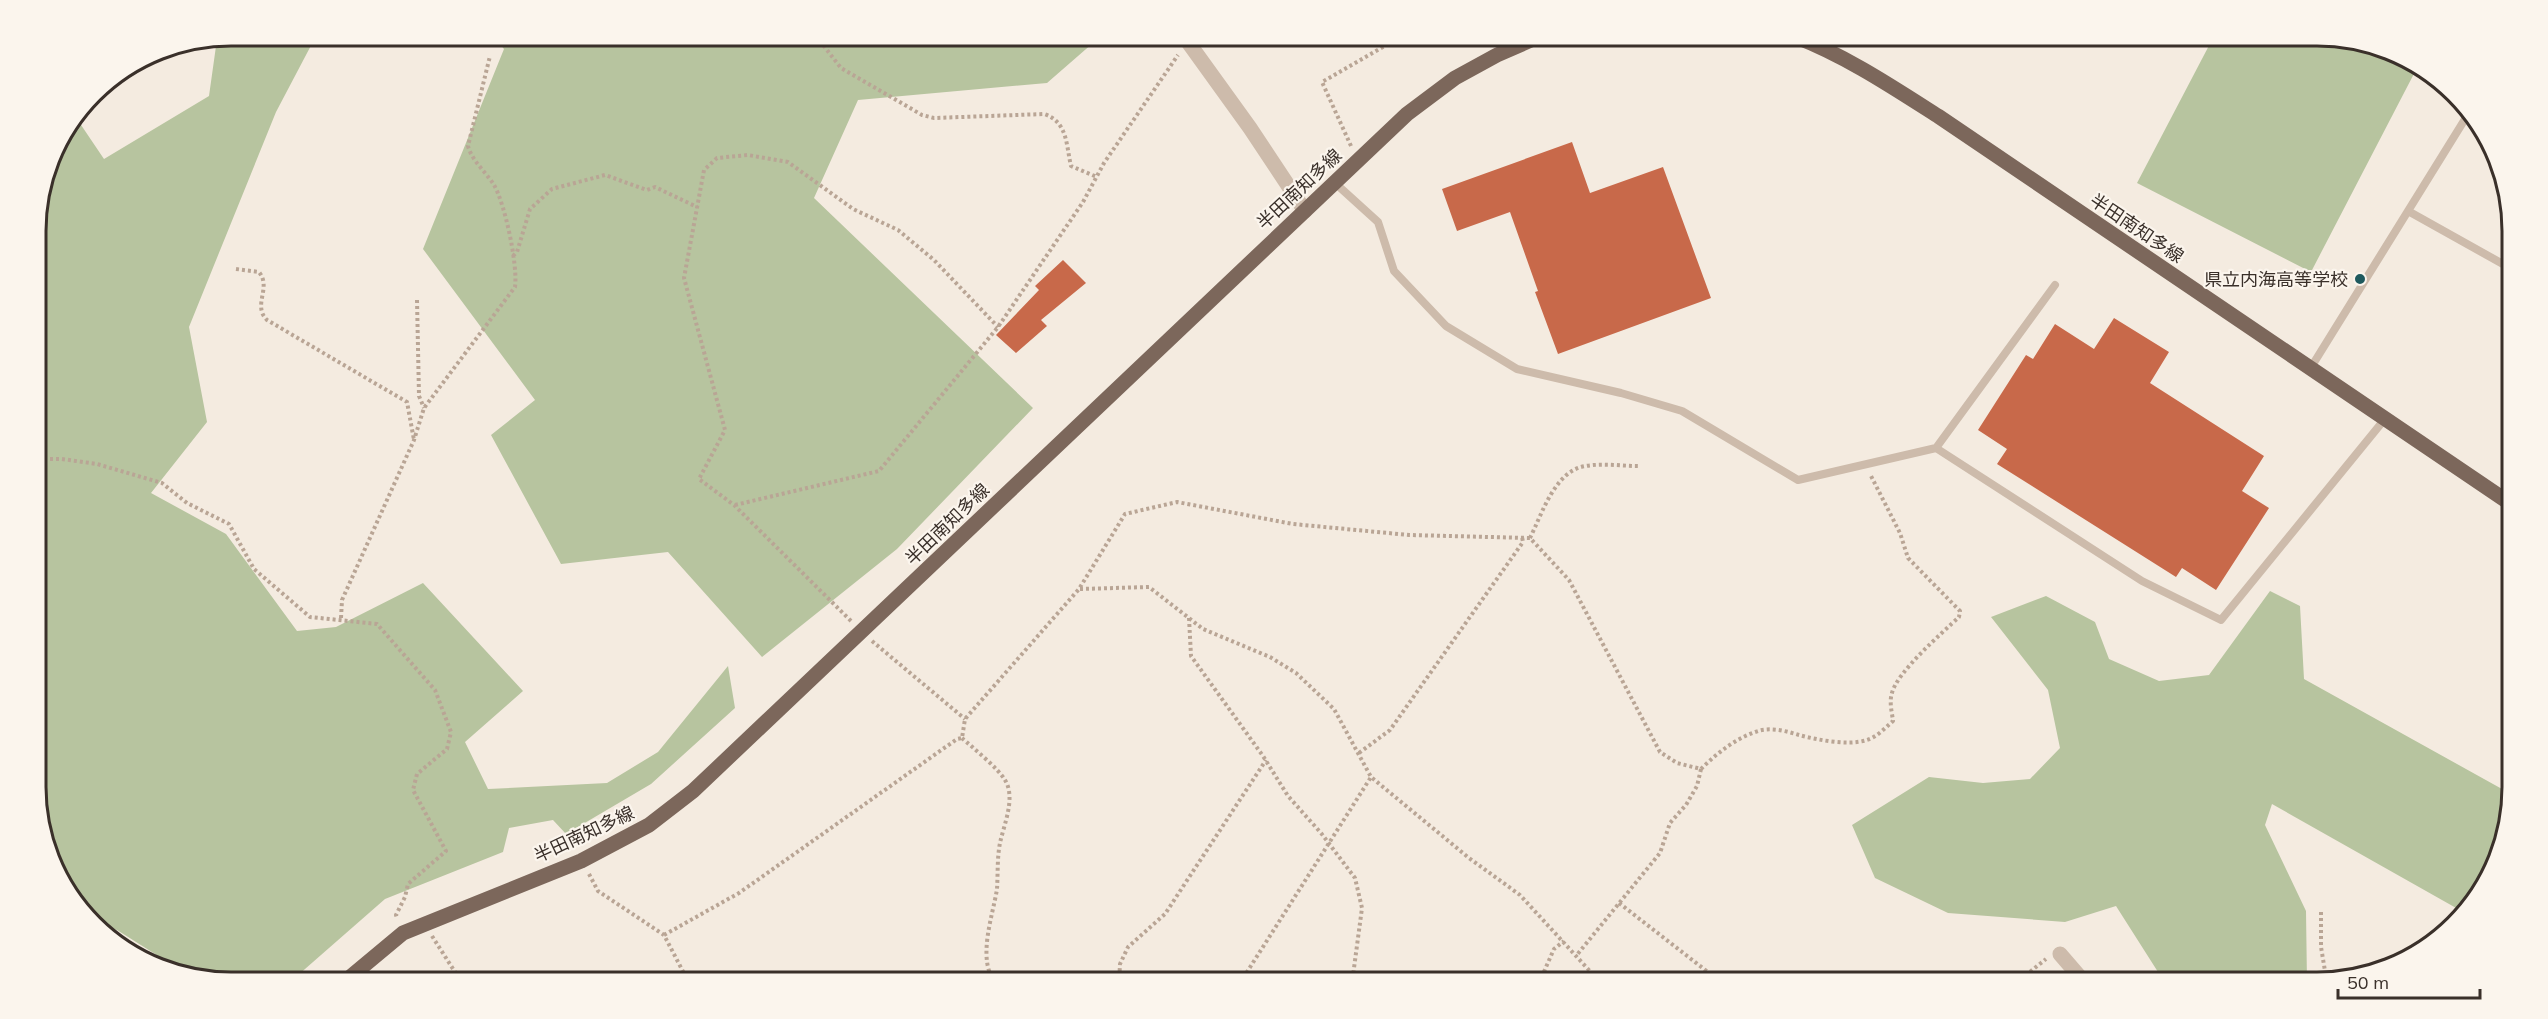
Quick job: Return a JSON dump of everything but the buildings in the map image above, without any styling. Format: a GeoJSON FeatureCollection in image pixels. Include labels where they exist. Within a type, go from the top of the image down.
{"type":"FeatureCollection","features":[{"type":"Feature","properties":{"kind":"main road","name":"半田南知多線"},"geometry":{"type":"LineString","coordinates":[[356,972],[403,933],[425,922],[581,861],[650,825],[693,791],[1407,114],[1455,78],[1515,47]]}},
{"type":"Feature","properties":{"kind":"main road","name":"半田南知多線"},"geometry":{"type":"LineString","coordinates":[[1825,48],[1938,116],[2502,498]]}},
{"type":"Feature","properties":{"kind":"street"},"geometry":{"type":"LineString","coordinates":[[1194,47],[1305,211]]}},
{"type":"Feature","properties":{"kind":"street"},"geometry":{"type":"LineString","coordinates":[[2060,954],[2076,972]]}},
{"type":"Feature","properties":{"kind":"lane"},"geometry":{"type":"LineString","coordinates":[[2310,369],[2464,121]]}},
{"type":"Feature","properties":{"kind":"lane"},"geometry":{"type":"LineString","coordinates":[[1335,183],[1378,222],[1394,271],[1446,326],[1517,369],[1621,393],[1682,411],[1798,480],[1936,448],[2055,285]]}},
{"type":"Feature","properties":{"kind":"lane"},"geometry":{"type":"LineString","coordinates":[[2408,211],[2502,264]]}},
{"type":"Feature","properties":{"kind":"lane"},"geometry":{"type":"LineString","coordinates":[[1936,448],[2142,581],[2221,620],[2384,420]]}},
{"type":"Feature","properties":{"kind":"path"},"geometry":{"type":"LineString","coordinates":[[825,47],[842,68],[922,115],[934,117],[1044,114],[1055,118],[1062,127],[1071,166],[1097,177]]}},
{"type":"Feature","properties":{"kind":"path"},"geometry":{"type":"LineString","coordinates":[[734,505],[879,471],[998,327],[1184,47]]}},
{"type":"Feature","properties":{"kind":"path"},"geometry":{"type":"LineString","coordinates":[[1358,161],[1322,82],[1383,47]]}},
{"type":"Feature","properties":{"kind":"path"},"geometry":{"type":"LineString","coordinates":[[341,618],[342,600],[414,440],[424,408],[515,286],[513,256],[500,198],[470,153],[468,146],[490,56]]}},
{"type":"Feature","properties":{"kind":"path"},"geometry":{"type":"LineString","coordinates":[[965,719],[862,632],[734,505],[699,479],[725,430],[684,278],[704,170],[717,158],[748,154],[788,162],[853,209],[898,230],[934,260],[998,327]]}},
{"type":"Feature","properties":{"kind":"path"},"geometry":{"type":"LineString","coordinates":[[513,256],[530,209],[552,189],[604,175],[647,190],[656,187],[697,207]]}},
{"type":"Feature","properties":{"kind":"path"},"geometry":{"type":"LineString","coordinates":[[236,268],[260,272],[264,277],[265,285],[260,309],[261,315],[267,320],[407,402],[414,440]]}},
{"type":"Feature","properties":{"kind":"path"},"geometry":{"type":"LineString","coordinates":[[417,300],[419,396],[424,408]]}},
{"type":"Feature","properties":{"kind":"path"},"geometry":{"type":"LineString","coordinates":[[47,459],[98,464],[162,483],[187,503],[229,524],[255,569],[310,617],[341,618],[377,624],[435,690],[452,732],[447,749],[417,774],[413,790],[447,851],[408,884],[405,897],[396,915],[403,933]]}},
{"type":"Feature","properties":{"kind":"path"},"geometry":{"type":"LineString","coordinates":[[1576,956],[1660,853],[1670,823],[1686,805],[1697,786],[1701,769],[1718,753],[1758,731],[1784,731],[1812,738],[1846,741],[1866,741],[1879,734],[1893,721],[1891,696],[1895,683],[1937,637],[1959,617],[1960,611],[1908,558],[1900,533],[1875,488],[1867,464]]}},
{"type":"Feature","properties":{"kind":"path"},"geometry":{"type":"LineString","coordinates":[[1530,538],[1558,483],[1570,472],[1583,466],[1638,466]]}},
{"type":"Feature","properties":{"kind":"path"},"geometry":{"type":"LineString","coordinates":[[962,738],[965,719],[1079,589],[1125,514],[1177,502],[1304,525],[1409,535],[1530,538],[1569,580],[1660,752],[1677,763],[1701,769]]}},
{"type":"Feature","properties":{"kind":"path"},"geometry":{"type":"LineString","coordinates":[[1359,753],[1390,730],[1523,542],[1522,537]]}},
{"type":"Feature","properties":{"kind":"path"},"geometry":{"type":"LineString","coordinates":[[1079,589],[1149,587],[1203,629],[1270,657],[1296,673],[1334,708],[1371,777],[1469,858],[1520,895],[1591,972]]}},
{"type":"Feature","properties":{"kind":"path"},"geometry":{"type":"LineString","coordinates":[[1190,618],[1191,656],[1266,760],[1288,796],[1354,878],[1362,908],[1353,972]]}},
{"type":"Feature","properties":{"kind":"path"},"geometry":{"type":"LineString","coordinates":[[664,935],[739,893],[957,739],[962,738]]}},
{"type":"Feature","properties":{"kind":"path"},"geometry":{"type":"LineString","coordinates":[[962,738],[1005,779],[1009,791],[1008,807],[999,846],[996,891],[987,935],[989,972]]}},
{"type":"Feature","properties":{"kind":"path"},"geometry":{"type":"LineString","coordinates":[[1120,972],[1120,964],[1128,947],[1135,938],[1165,914],[1266,760]]}},
{"type":"Feature","properties":{"kind":"path"},"geometry":{"type":"LineString","coordinates":[[1247,972],[1371,777]]}},
{"type":"Feature","properties":{"kind":"path"},"geometry":{"type":"LineString","coordinates":[[581,861],[598,891],[664,935],[683,972]]}},
{"type":"Feature","properties":{"kind":"path"},"geometry":{"type":"LineString","coordinates":[[1619,903],[1708,972]]}},
{"type":"Feature","properties":{"kind":"path"},"geometry":{"type":"LineString","coordinates":[[2321,912],[2321,946],[2325,972]]}},
{"type":"Feature","properties":{"kind":"path"},"geometry":{"type":"LineString","coordinates":[[425,922],[455,972]]}},
{"type":"Feature","properties":{"kind":"path"},"geometry":{"type":"LineString","coordinates":[[1544,972],[1554,949],[1564,941]]}},
{"type":"Feature","properties":{"kind":"path"},"geometry":{"type":"LineString","coordinates":[[2029,972],[2043,960],[2060,954]]}},
{"type":"Feature","properties":{"kind":"green space"},"geometry":{"type":"Polygon","coordinates":[[[310,47],[276,112],[189,327],[207,422],[151,493],[226,534],[297,631],[336,627],[423,583],[523,691],[465,742],[488,789],[607,783],[658,752],[728,666],[735,708],[651,784],[566,834],[553,820],[509,828],[503,852],[385,899],[302,972],[208,971],[184,966],[163,959],[113,929],[92,909],[66,869],[56,847],[47,799],[47,220],[53,184],[66,150],[81,125],[104,159],[209,96],[216,48],[310,47]]]}},
{"type":"Feature","properties":{"kind":"green space"},"geometry":{"type":"Polygon","coordinates":[[[502,47],[1088,47],[1047,83],[858,100],[814,198],[1033,408],[897,549],[762,657],[668,552],[561,564],[491,435],[535,400],[423,249],[504,49],[502,47]]]}},
{"type":"Feature","properties":{"kind":"green space"},"geometry":{"type":"Polygon","coordinates":[[[2208,47],[2340,48],[2376,56],[2413,75],[2311,272],[2137,183],[2208,47]]]}},
{"type":"Feature","properties":{"kind":"green space"},"geometry":{"type":"Polygon","coordinates":[[[2270,591],[2300,606],[2304,679],[2502,789],[2498,823],[2492,847],[2477,880],[2456,908],[2272,804],[2265,825],[2306,911],[2307,972],[2158,972],[2116,906],[2065,922],[1948,913],[1875,878],[1852,825],[1929,777],[1983,783],[2030,779],[2060,748],[2048,690],[1991,617],[2046,596],[2095,622],[2109,659],[2159,681],[2209,675],[2270,591]]]}},
{"type":"Feature","properties":{"kind":"place","name":"県立内海高等学校"},"geometry":{"type":"Point","coordinates":[2360,279]}}]}
